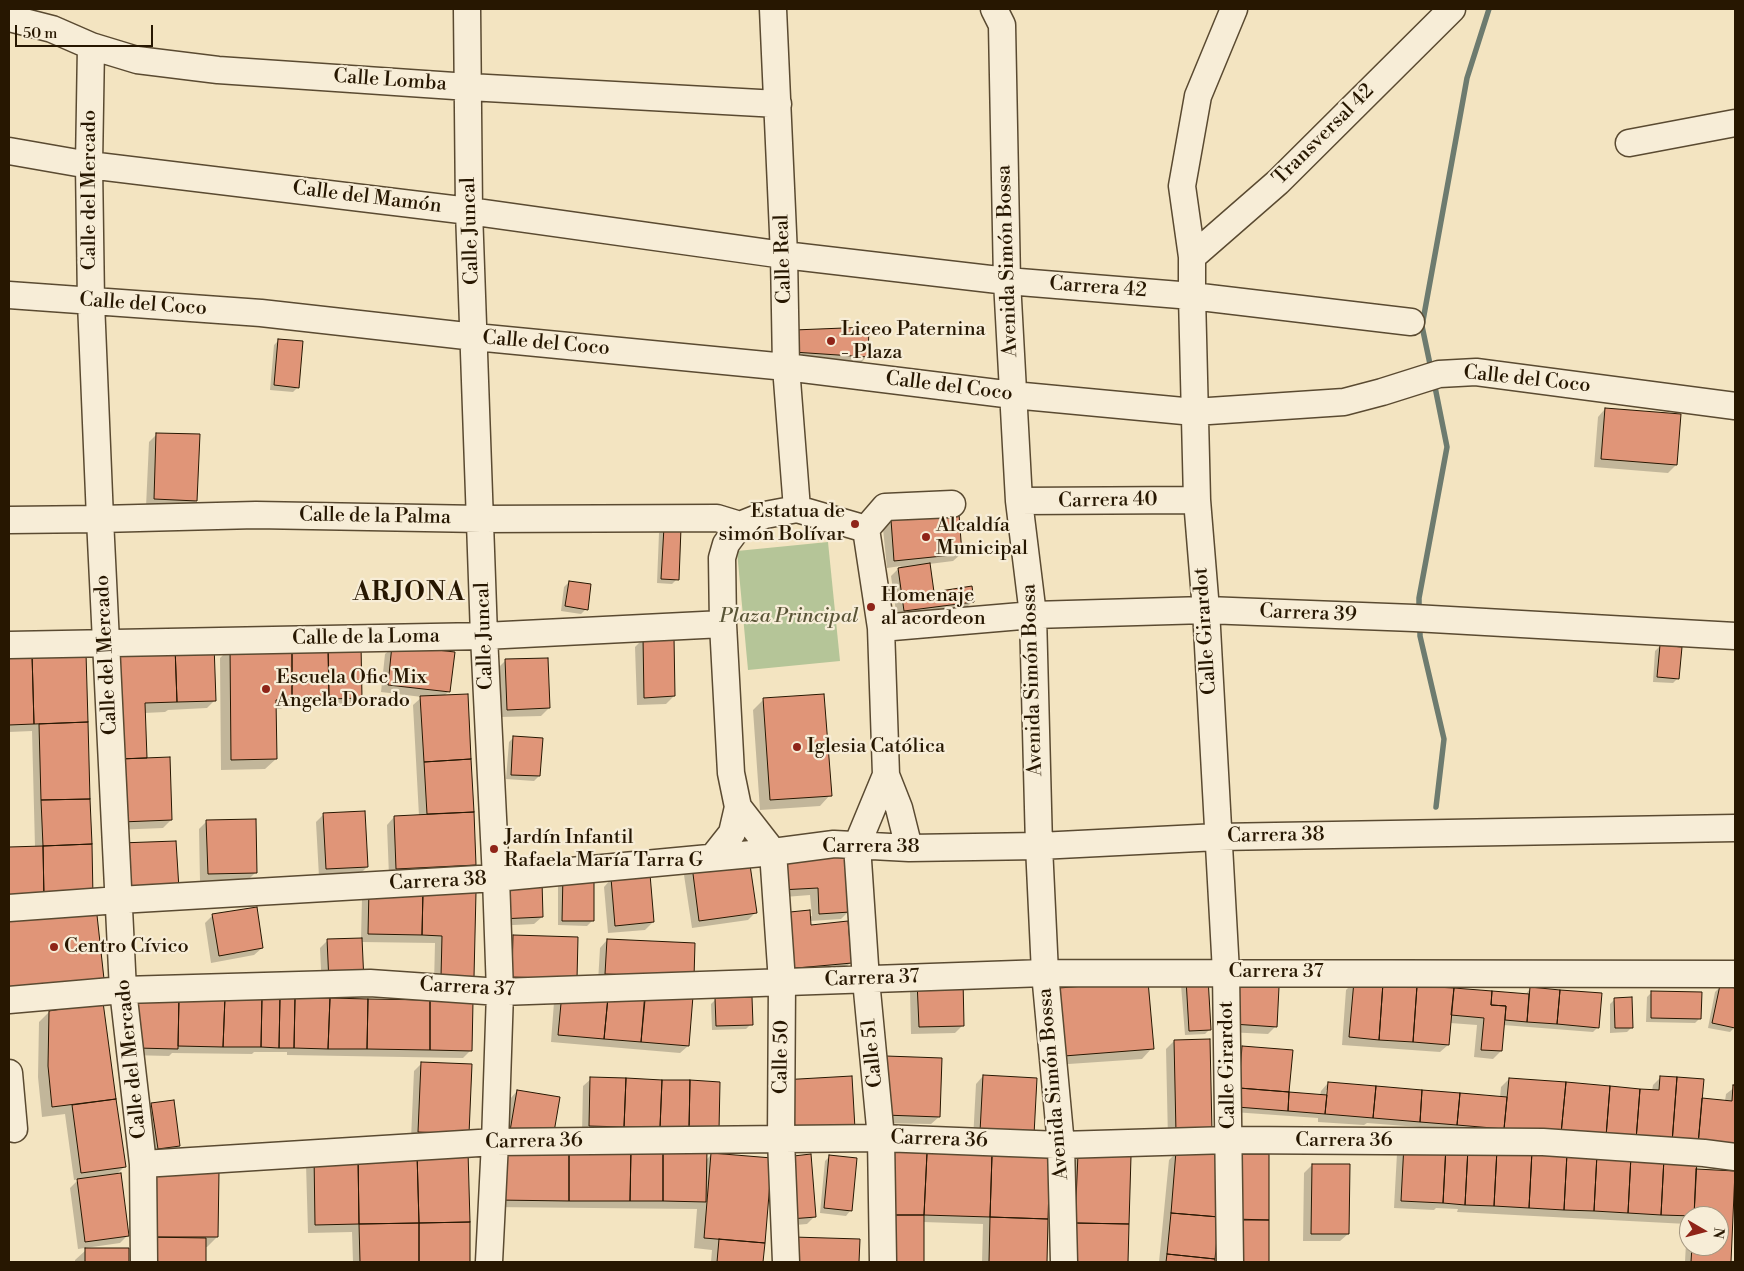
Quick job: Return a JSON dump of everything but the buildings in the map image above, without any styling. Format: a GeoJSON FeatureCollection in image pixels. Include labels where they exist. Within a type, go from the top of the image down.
{"type":"FeatureCollection","features":[{"type":"Feature","properties":{"kind":"street","name":"Calle Juncal"},"geometry":{"type":"LineString","coordinates":[[467,9],[469,211],[475,337],[484,636],[500,992],[489,1262]]}},
{"type":"Feature","properties":{"kind":"street","name":"Calle Real"},"geometry":{"type":"LineString","coordinates":[[773,9],[784,255],[786,367],[797,510]]}},
{"type":"Feature","properties":{"kind":"street","name":"Calle Girardot"},"geometry":{"type":"LineString","coordinates":[[1230,1262],[1226,972],[1206,610],[1196,500],[1192,257],[1182,186],[1198,96],[1234,9]]}},
{"type":"Feature","properties":{"kind":"street","name":"Transversal 42"},"geometry":{"type":"LineString","coordinates":[[1192,257],[1278,182],[1452,9]]}},
{"type":"Feature","properties":{"kind":"street","name":"Avenida Simón Bossa"},"geometry":{"type":"LineString","coordinates":[[1003,14],[1007,281],[1020,501],[1033,615],[1039,846],[1045,972],[1062,1145],[1064,1262]]}},
{"type":"Feature","properties":{"kind":"street","name":"Calle Lomba"},"geometry":{"type":"LineString","coordinates":[[9,18],[56,19],[91,46],[137,60],[218,70],[469,87],[778,104]]}},
{"type":"Feature","properties":{"kind":"street","name":"Calle del Mercado"},"geometry":{"type":"LineString","coordinates":[[91,46],[89,165],[91,302],[100,520],[124,990],[143,1164],[144,1262]]}},
{"type":"Feature","properties":{"kind":"street"},"geometry":{"type":"LineString","coordinates":[[1629,142],[1735,124]]}},
{"type":"Feature","properties":{"kind":"street","name":"Calle del Mamón"},"geometry":{"type":"LineString","coordinates":[[9,151],[89,165],[469,211],[784,255]]}},
{"type":"Feature","properties":{"kind":"street","name":"Carrera 42"},"geometry":{"type":"LineString","coordinates":[[784,255],[1007,281],[1192,296],[1411,322]]}},
{"type":"Feature","properties":{"kind":"street","name":"Calle del Coco"},"geometry":{"type":"LineString","coordinates":[[9,295],[261,313],[475,337],[786,367],[1014,395],[1194,412],[1344,402],[1433,376],[1476,372],[1735,406]]}},
{"type":"Feature","properties":{"kind":"street","name":"Carrera 40"},"geometry":{"type":"LineString","coordinates":[[1020,501],[1196,500]]}},
{"type":"Feature","properties":{"kind":"street"},"geometry":{"type":"LineString","coordinates":[[909,848],[899,808],[886,775],[881,628],[866,529],[885,507],[952,504]]}},
{"type":"Feature","properties":{"kind":"street"},"geometry":{"type":"LineString","coordinates":[[713,857],[732,833],[738,807],[731,773],[724,624],[722,558],[726,544],[740,525],[765,515],[797,510],[866,529]]}},
{"type":"Feature","properties":{"kind":"street","name":"Calle de la Palma"},"geometry":{"type":"LineString","coordinates":[[9,520],[100,520],[256,514],[481,519],[717,518],[740,525]]}},
{"type":"Feature","properties":{"kind":"street","name":"Carrera 39"},"geometry":{"type":"LineString","coordinates":[[881,628],[1033,615],[1206,610],[1420,618],[1735,636]]}},
{"type":"Feature","properties":{"kind":"street","name":"Calle de la Loma"},"geometry":{"type":"LineString","coordinates":[[9,645],[484,636],[724,624]]}},
{"type":"Feature","properties":{"kind":"street"},"geometry":{"type":"LineString","coordinates":[[857,844],[886,775]]}},
{"type":"Feature","properties":{"kind":"street"},"geometry":{"type":"LineString","coordinates":[[738,807],[773,852]]}},
{"type":"Feature","properties":{"kind":"street","name":"Carrera 38"},"geometry":{"type":"LineString","coordinates":[[9,908],[496,878],[773,852],[834,844],[909,848],[1039,846],[1218,837],[1735,828]]}},
{"type":"Feature","properties":{"kind":"street","name":"Calle 51"},"geometry":{"type":"LineString","coordinates":[[857,844],[866,980],[881,1138],[883,1262]]}},
{"type":"Feature","properties":{"kind":"street","name":"Calle 50"},"geometry":{"type":"LineString","coordinates":[[773,852],[782,982],[781,1140],[786,1262]]}},
{"type":"Feature","properties":{"kind":"street","name":"Carrera 37"},"geometry":{"type":"LineString","coordinates":[[9,1000],[124,990],[370,983],[500,992],[1045,972],[1735,974]]}},
{"type":"Feature","properties":{"kind":"street"},"geometry":{"type":"LineString","coordinates":[[9,1073],[14,1129]]}},
{"type":"Feature","properties":{"kind":"street","name":"Carrera 36"},"geometry":{"type":"LineString","coordinates":[[143,1164],[495,1142],[881,1138],[1062,1145],[1229,1140],[1543,1142],[1704,1152],[1735,1157]]}},
{"type":"Feature","properties":{"kind":"green space","name":"Plaza Principal"},"geometry":{"type":"Polygon","coordinates":[[[828,542],[840,661],[748,670],[737,551],[828,542]]]}},
{"type":"Feature","properties":{"kind":"waterway"},"geometry":{"type":"LineString","coordinates":[[1431,369],[1422,326],[1467,78],[1489,9]]}},
{"type":"Feature","properties":{"kind":"waterway"},"geometry":{"type":"LineString","coordinates":[[1419,612],[1419,598],[1447,447],[1434,382]]}},
{"type":"Feature","properties":{"kind":"waterway"},"geometry":{"type":"LineString","coordinates":[[1420,626],[1420,636],[1444,739],[1436,807]]}},
{"type":"Feature","properties":{"kind":"place","name":"Liceo Paternina - Plaza"},"geometry":{"type":"Point","coordinates":[831,341]}},
{"type":"Feature","properties":{"kind":"place","name":"Estatua de simón Bolívar"},"geometry":{"type":"Point","coordinates":[855,524]}},
{"type":"Feature","properties":{"kind":"place","name":"Alcaldía Municipal"},"geometry":{"type":"Point","coordinates":[926,537]}},
{"type":"Feature","properties":{"kind":"place","name":"Homenaje al acordeon"},"geometry":{"type":"Point","coordinates":[871,607]}},
{"type":"Feature","properties":{"kind":"place","name":"Escuela Ofic Mix Angela Dorado"},"geometry":{"type":"Point","coordinates":[266,689]}},
{"type":"Feature","properties":{"kind":"place","name":"Iglesia Católica"},"geometry":{"type":"Point","coordinates":[797,747]}},
{"type":"Feature","properties":{"kind":"place","name":"Jardín Infantil Rafaela María Tarra G"},"geometry":{"type":"Point","coordinates":[494,849]}},
{"type":"Feature","properties":{"kind":"place","name":"Centro Cívico"},"geometry":{"type":"Point","coordinates":[54,947]}},
{"type":"Feature","properties":{"kind":"district","name":"ARJONA"},"geometry":{"type":"Point","coordinates":[409,594]}}]}
